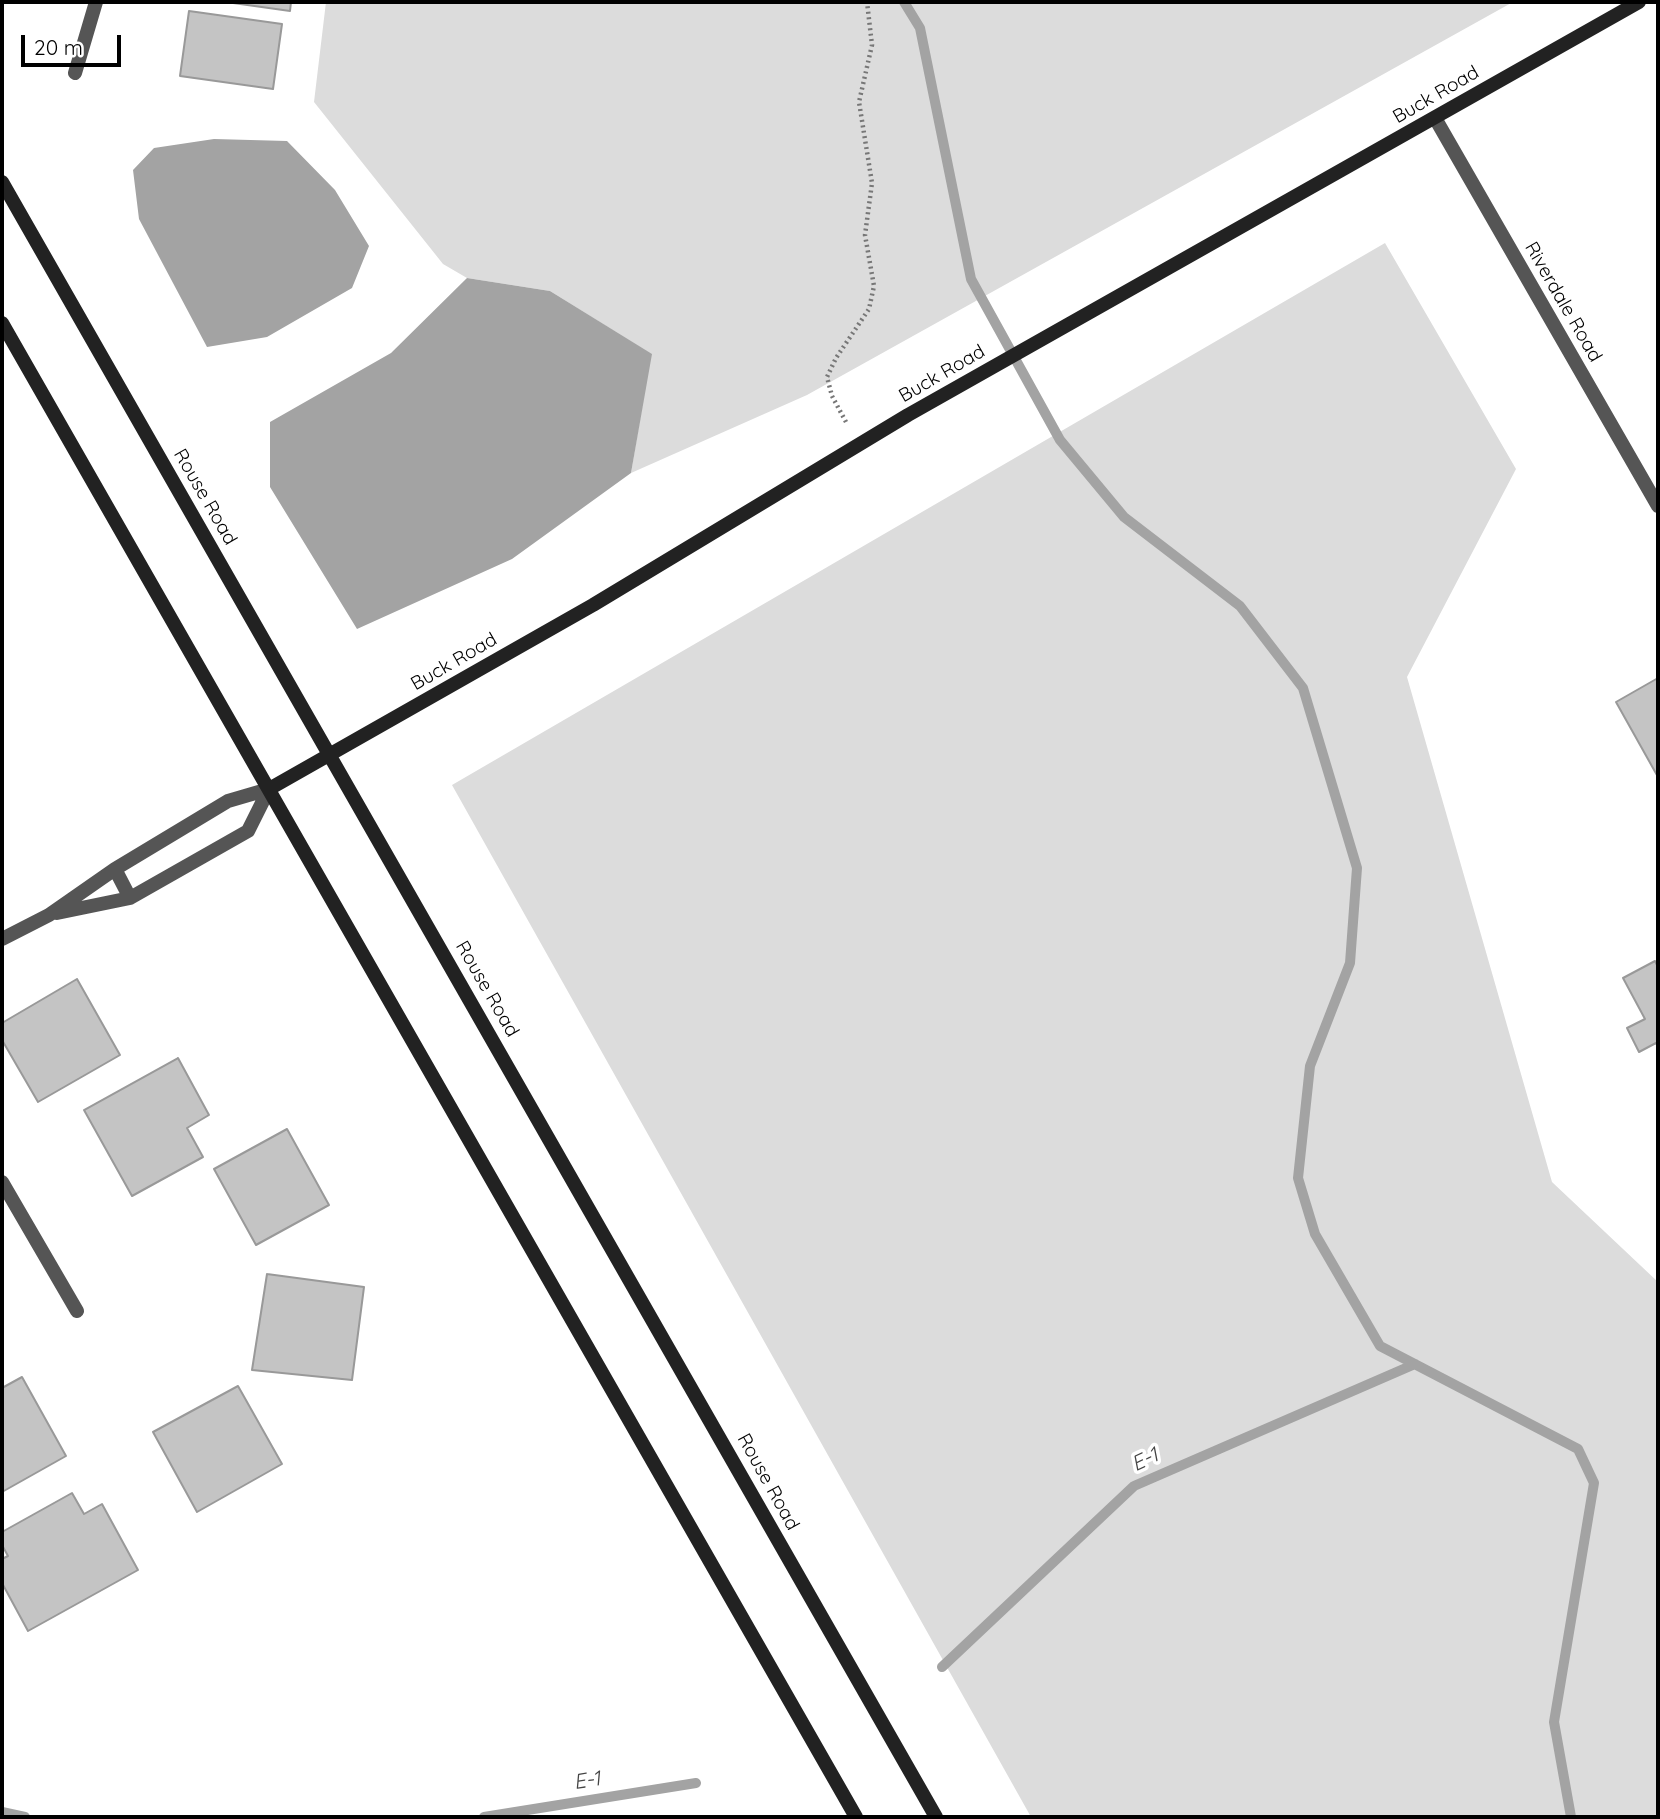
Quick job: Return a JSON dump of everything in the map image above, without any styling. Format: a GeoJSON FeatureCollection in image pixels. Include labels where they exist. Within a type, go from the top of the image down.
{"type":"FeatureCollection","features":[{"type":"Feature","properties":{"kind":"street"},"geometry":{"type":"LineString","coordinates":[[75,73],[96,2]]}},
{"type":"Feature","properties":{"kind":"street","name":"Buck Road"},"geometry":{"type":"LineString","coordinates":[[2,939],[49,915],[115,869],[228,802],[269,789],[593,605],[908,415],[1639,2]]}},
{"type":"Feature","properties":{"kind":"street","name":"Riverdale Road"},"geometry":{"type":"LineString","coordinates":[[1435,118],[1658,506]]}},
{"type":"Feature","properties":{"kind":"street","name":"Rouse Road"},"geometry":{"type":"LineString","coordinates":[[2,182],[936,1817]]}},
{"type":"Feature","properties":{"kind":"street"},"geometry":{"type":"LineString","coordinates":[[2,323],[856,1817]]}},
{"type":"Feature","properties":{"kind":"street","name":"Buck Road"},"geometry":{"type":"LineString","coordinates":[[49,915],[130,898],[248,831],[269,789]]}},
{"type":"Feature","properties":{"kind":"street"},"geometry":{"type":"LineString","coordinates":[[115,869],[130,898]]}},
{"type":"Feature","properties":{"kind":"street"},"geometry":{"type":"LineString","coordinates":[[2,1182],[77,1311]]}},
{"type":"Feature","properties":{"kind":"path"},"geometry":{"type":"LineString","coordinates":[[846,422],[832,396],[827,377],[869,309],[874,286],[865,235],[872,183],[859,102],[872,45],[867,2]]}},
{"type":"Feature","properties":{"kind":"shaded area"},"geometry":{"type":"Polygon","coordinates":[[[326,2],[1513,2],[807,395],[631,473],[651,354],[550,291],[467,278],[443,264],[314,102],[326,2]]]}},
{"type":"Feature","properties":{"kind":"shaded area"},"geometry":{"type":"Polygon","coordinates":[[[214,139],[287,141],[335,190],[369,246],[352,288],[267,337],[207,347],[139,219],[133,170],[154,148],[214,139]]]}},
{"type":"Feature","properties":{"kind":"shaded area"},"geometry":{"type":"Polygon","coordinates":[[[1385,243],[1516,469],[1407,677],[1552,1182],[1658,1282],[1658,1817],[1031,1817],[452,785],[1385,243]]]}},
{"type":"Feature","properties":{"kind":"shaded area"},"geometry":{"type":"Polygon","coordinates":[[[467,278],[550,291],[652,354],[631,473],[512,559],[357,629],[270,487],[270,422],[391,353],[467,278]]]}},
{"type":"Feature","properties":{"kind":"building"},"geometry":{"type":"Polygon","coordinates":[[[226,2],[291,2],[290,11],[226,2]]]}},
{"type":"Feature","properties":{"kind":"building"},"geometry":{"type":"Polygon","coordinates":[[[189,11],[282,24],[273,89],[180,76],[189,11]]]}},
{"type":"Feature","properties":{"kind":"building"},"geometry":{"type":"Polygon","coordinates":[[[1658,678],[1658,777],[1616,702],[1658,678]]]}},
{"type":"Feature","properties":{"kind":"building"},"geometry":{"type":"Polygon","coordinates":[[[1655,961],[1658,967],[1658,1047],[1656,1043],[1639,1052],[1627,1028],[1645,1019],[1623,978],[1655,961]]]}},
{"type":"Feature","properties":{"kind":"building"},"geometry":{"type":"Polygon","coordinates":[[[77,979],[120,1055],[38,1102],[2,1040],[2,1023],[77,979]]]}},
{"type":"Feature","properties":{"kind":"building"},"geometry":{"type":"Polygon","coordinates":[[[178,1058],[209,1115],[187,1128],[203,1157],[132,1196],[84,1110],[178,1058]]]}},
{"type":"Feature","properties":{"kind":"building"},"geometry":{"type":"Polygon","coordinates":[[[287,1129],[329,1205],[256,1245],[214,1169],[287,1129]]]}},
{"type":"Feature","properties":{"kind":"building"},"geometry":{"type":"Polygon","coordinates":[[[267,1274],[364,1287],[352,1380],[252,1370],[267,1274]]]}},
{"type":"Feature","properties":{"kind":"building"},"geometry":{"type":"Polygon","coordinates":[[[22,1377],[66,1456],[2,1492],[2,1388],[22,1377]]]}},
{"type":"Feature","properties":{"kind":"building"},"geometry":{"type":"Polygon","coordinates":[[[238,1386],[282,1464],[197,1512],[153,1432],[238,1386]]]}},
{"type":"Feature","properties":{"kind":"building"},"geometry":{"type":"Polygon","coordinates":[[[72,1493],[84,1514],[102,1504],[138,1570],[28,1631],[2,1583],[2,1559],[8,1556],[2,1545],[2,1532],[72,1493]]]}},
{"type":"Feature","properties":{"kind":"waterway"},"geometry":{"type":"LineString","coordinates":[[904,2],[920,28],[971,279],[1060,440],[1124,517],[1240,606],[1303,688],[1357,868],[1350,963],[1310,1066],[1298,1178],[1315,1234],[1380,1346],[1578,1449],[1594,1483],[1554,1722],[1571,1817]]}},
{"type":"Feature","properties":{"kind":"waterway","name":"E-1"},"geometry":{"type":"LineString","coordinates":[[942,1667],[1134,1486],[1415,1364]]}},
{"type":"Feature","properties":{"kind":"waterway","name":"E-1"},"geometry":{"type":"LineString","coordinates":[[484,1817],[696,1783]]}},
{"type":"Feature","properties":{"kind":"waterway","name":"E-1"},"geometry":{"type":"LineString","coordinates":[[2,1812],[25,1817]]}}]}
